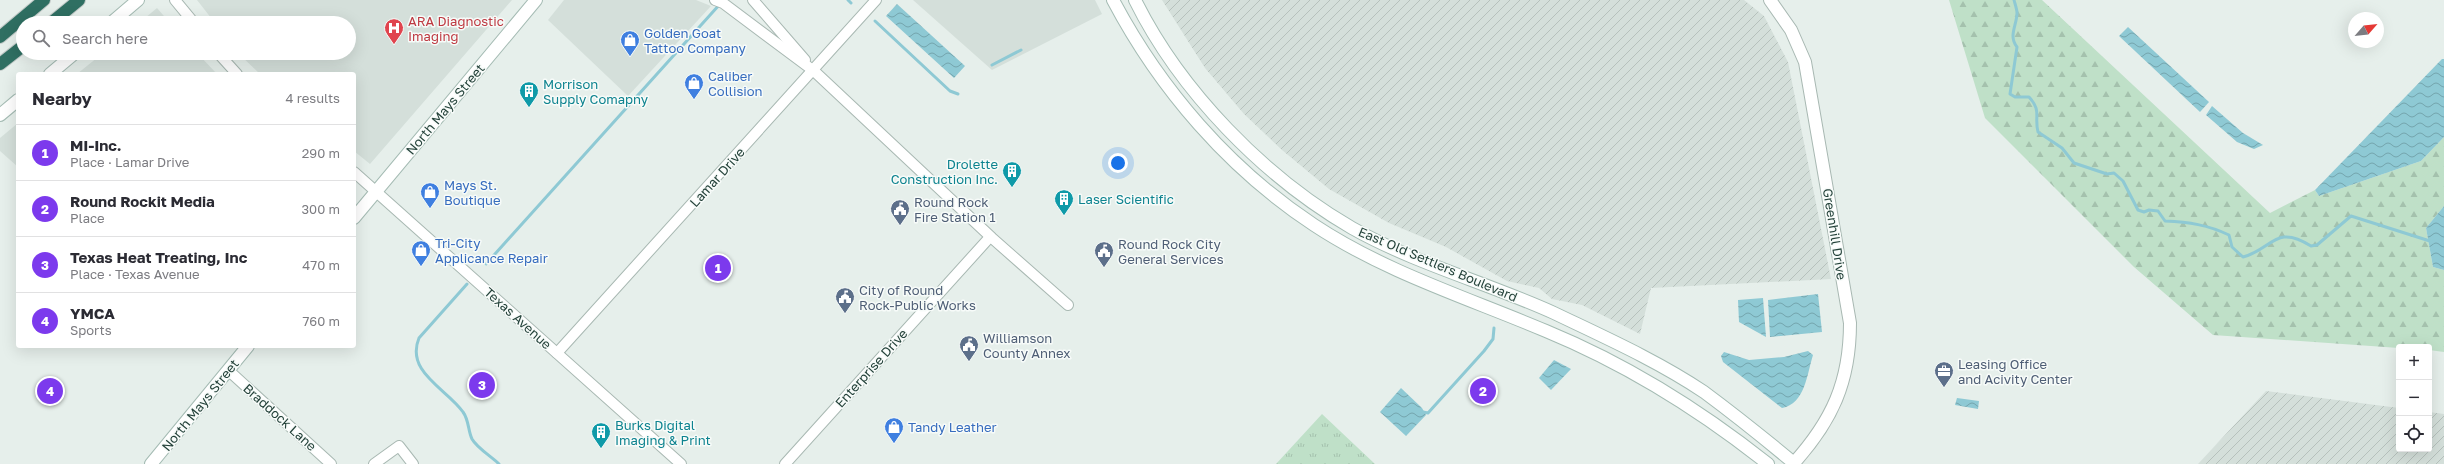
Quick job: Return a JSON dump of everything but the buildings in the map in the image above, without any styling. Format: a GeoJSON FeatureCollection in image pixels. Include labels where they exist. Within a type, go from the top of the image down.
{"type":"FeatureCollection","features":[{"type":"Feature","properties":{"kind":"highway"},"geometry":{"type":"LineString","coordinates":[[25,16],[44,0]]}},
{"type":"Feature","properties":{"kind":"highway"},"geometry":{"type":"LineString","coordinates":[[60,16],[79,0]]}},
{"type":"Feature","properties":{"kind":"highway"},"geometry":{"type":"LineString","coordinates":[[0,37],[16,24]]}},
{"type":"Feature","properties":{"kind":"highway"},"geometry":{"type":"LineString","coordinates":[[0,64],[16,51]]}},
{"type":"Feature","properties":{"kind":"main road"},"geometry":{"type":"LineString","coordinates":[[119,16],[138,0]]}},
{"type":"Feature","properties":{"kind":"main road","name":"North Mays Street"},"geometry":{"type":"LineString","coordinates":[[356,215],[536,0]]}},
{"type":"Feature","properties":{"kind":"main road","name":"East Old Settlers Boulevard"},"geometry":{"type":"LineString","coordinates":[[1113,0],[1162,79],[1198,125],[1247,174],[1313,225],[1388,266],[1548,332],[1632,372],[1738,440],[1768,464]]}},
{"type":"Feature","properties":{"kind":"main road","name":"East Old Settlers Boulevard"},"geometry":{"type":"LineString","coordinates":[[1135,0],[1163,47],[1212,112],[1278,176],[1310,200],[1352,228],[1396,249],[1552,312],[1655,364],[1702,391],[1749,426],[1794,464]]}},
{"type":"Feature","properties":{"kind":"main road","name":"Greenhill Drive"},"geometry":{"type":"LineString","coordinates":[[1770,0],[1791,30],[1805,62],[1850,323],[1848,357],[1841,389],[1819,434],[1794,464]]}},
{"type":"Feature","properties":{"kind":"main road"},"geometry":{"type":"LineString","coordinates":[[52,72],[67,60]]}},
{"type":"Feature","properties":{"kind":"main road"},"geometry":{"type":"LineString","coordinates":[[0,115],[16,102]]}},
{"type":"Feature","properties":{"kind":"main road","name":"North Mays Street"},"geometry":{"type":"LineString","coordinates":[[151,464],[246,348]]}},
{"type":"Feature","properties":{"kind":"street"},"geometry":{"type":"LineString","coordinates":[[175,0],[188,16]]}},
{"type":"Feature","properties":{"kind":"street"},"geometry":{"type":"LineString","coordinates":[[715,0],[724,3],[814,71],[990,237],[1068,305]]}},
{"type":"Feature","properties":{"kind":"street"},"geometry":{"type":"LineString","coordinates":[[754,0],[814,71]]}},
{"type":"Feature","properties":{"kind":"street","name":"Lamar Drive"},"geometry":{"type":"LineString","coordinates":[[558,353],[814,71],[876,0]]}},
{"type":"Feature","properties":{"kind":"street"},"geometry":{"type":"LineString","coordinates":[[224,60],[235,72]]}},
{"type":"Feature","properties":{"kind":"street","name":"Texas Avenue"},"geometry":{"type":"LineString","coordinates":[[356,174],[681,464]]}},
{"type":"Feature","properties":{"kind":"street","name":"Enterprise Drive"},"geometry":{"type":"LineString","coordinates":[[784,464],[990,237]]}},
{"type":"Feature","properties":{"kind":"street","name":"Braddock Lane"},"geometry":{"type":"LineString","coordinates":[[228,370],[331,464]]}},
{"type":"Feature","properties":{"kind":"street"},"geometry":{"type":"LineString","coordinates":[[374,464],[400,446],[412,464]]}},
{"type":"Feature","properties":{"kind":"shaded area"},"geometry":{"type":"Polygon","coordinates":[[[197,0],[512,0],[370,164],[356,153],[356,72],[258,72],[245,60],[356,60],[356,16],[210,16],[197,0]]]}},
{"type":"Feature","properties":{"kind":"shaded area"},"geometry":{"type":"Polygon","coordinates":[[[564,0],[696,0],[711,6],[628,96],[548,20],[564,0]]]}},
{"type":"Feature","properties":{"kind":"shaded area"},"geometry":{"type":"Polygon","coordinates":[[[913,0],[1095,0],[1102,14],[992,70],[913,0]]]}},
{"type":"Feature","properties":{"kind":"shaded area"},"geometry":{"type":"Polygon","coordinates":[[[1162,0],[1744,0],[1764,16],[1788,62],[1831,279],[1651,288],[1640,334],[1582,305],[1552,299],[1539,288],[1507,281],[1446,247],[1389,223],[1329,189],[1282,150],[1244,114],[1205,68],[1162,0]]]}},
{"type":"Feature","properties":{"kind":"shaded area"},"geometry":{"type":"Polygon","coordinates":[[[157,8],[164,16],[147,16],[157,8]]]}},
{"type":"Feature","properties":{"kind":"shaded area"},"geometry":{"type":"Polygon","coordinates":[[[94,60],[204,60],[215,72],[79,72],[94,60]]]}},
{"type":"Feature","properties":{"kind":"shaded area"},"geometry":{"type":"Polygon","coordinates":[[[16,125],[16,165],[0,151],[0,138],[16,125]]]}},
{"type":"Feature","properties":{"kind":"shaded area"},"geometry":{"type":"Polygon","coordinates":[[[2266,391],[2396,408],[2396,452],[2432,452],[2432,412],[2444,414],[2444,464],[2198,464],[2266,391]]]}},
{"type":"Feature","properties":{"kind":"green space"},"geometry":{"type":"Polygon","coordinates":[[[1949,0],[2042,0],[2270,213],[2315,190],[2319,196],[2421,161],[2444,137],[2444,206],[2426,228],[2433,267],[2444,270],[2444,352],[2432,350],[2432,344],[2396,344],[2396,348],[2213,335],[2134,267],[1985,118],[1949,0]]]}},
{"type":"Feature","properties":{"kind":"green space"},"geometry":{"type":"Polygon","coordinates":[[[1322,414],[1375,464],[1276,464],[1322,414]]]}},
{"type":"Feature","properties":{"kind":"water"},"geometry":{"type":"Polygon","coordinates":[[[897,4],[965,66],[954,78],[886,16],[897,4]]]}},
{"type":"Feature","properties":{"kind":"water"},"geometry":{"type":"Polygon","coordinates":[[[2128,27],[2209,102],[2200,112],[2119,36],[2128,27]]]}},
{"type":"Feature","properties":{"kind":"water"},"geometry":{"type":"Polygon","coordinates":[[[2442,59],[2444,59],[2444,137],[2421,161],[2319,196],[2315,190],[2442,59]]]}},
{"type":"Feature","properties":{"kind":"water"},"geometry":{"type":"Polygon","coordinates":[[[2212,106],[2243,133],[2263,145],[2254,149],[2237,142],[2206,115],[2212,106]]]}},
{"type":"Feature","properties":{"kind":"water"},"geometry":{"type":"Polygon","coordinates":[[[2444,206],[2444,270],[2433,267],[2426,228],[2444,206]]]}},
{"type":"Feature","properties":{"kind":"water"},"geometry":{"type":"Polygon","coordinates":[[[1818,294],[1822,332],[1770,337],[1768,300],[1818,294]]]}},
{"type":"Feature","properties":{"kind":"water"},"geometry":{"type":"Polygon","coordinates":[[[1763,298],[1766,337],[1739,322],[1738,300],[1763,298]]]}},
{"type":"Feature","properties":{"kind":"water"},"geometry":{"type":"Polygon","coordinates":[[[1808,351],[1813,355],[1804,387],[1796,401],[1782,408],[1723,362],[1721,356],[1724,352],[1749,360],[1784,357],[1808,351]]]}},
{"type":"Feature","properties":{"kind":"water"},"geometry":{"type":"Polygon","coordinates":[[[1554,360],[1571,369],[1551,390],[1539,378],[1554,360]]]}},
{"type":"Feature","properties":{"kind":"water"},"geometry":{"type":"Polygon","coordinates":[[[1401,388],[1422,408],[1426,415],[1406,436],[1380,412],[1401,388]]]}},
{"type":"Feature","properties":{"kind":"water"},"geometry":{"type":"Polygon","coordinates":[[[1957,398],[1979,401],[1978,409],[1955,405],[1957,398]]]}},
{"type":"Feature","properties":{"kind":"waterway"},"geometry":{"type":"LineString","coordinates":[[848,0],[851,3]]}},
{"type":"Feature","properties":{"kind":"waterway"},"geometry":{"type":"LineString","coordinates":[[2014,0],[2017,17],[2013,39],[2017,47],[2010,94],[2015,97],[2029,97],[2037,110],[2038,132],[2062,148],[2074,163],[2107,174],[2114,173],[2123,181],[2138,210],[2144,212],[2149,210],[2158,211],[2165,221],[2198,225],[2229,235],[2232,247],[2243,257],[2253,254],[2274,240],[2281,238],[2289,237],[2311,246],[2317,245],[2351,216],[2433,242]]}},
{"type":"Feature","properties":{"kind":"waterway"},"geometry":{"type":"LineString","coordinates":[[486,264],[720,4]]}},
{"type":"Feature","properties":{"kind":"waterway"},"geometry":{"type":"LineString","coordinates":[[875,21],[950,91],[958,94]]}},
{"type":"Feature","properties":{"kind":"waterway"},"geometry":{"type":"LineString","coordinates":[[992,65],[1021,50]]}},
{"type":"Feature","properties":{"kind":"waterway"},"geometry":{"type":"LineString","coordinates":[[467,284],[419,338],[416,350],[418,361],[423,370],[463,412],[474,442],[499,464]]}},
{"type":"Feature","properties":{"kind":"waterway"},"geometry":{"type":"LineString","coordinates":[[1423,412],[1428,413],[1484,351],[1493,339],[1494,328]]}},
{"type":"Feature","properties":{"kind":"place","name":"ARA Diagnostic Imaging"},"geometry":{"type":"Point","coordinates":[394,45]}},
{"type":"Feature","properties":{"kind":"place","name":"Golden Goat Tattoo Company"},"geometry":{"type":"Point","coordinates":[630,57]}},
{"type":"Feature","properties":{"kind":"place","name":"Caliber Collision"},"geometry":{"type":"Point","coordinates":[694,100]}},
{"type":"Feature","properties":{"kind":"place","name":"Morrison Supply Comapny"},"geometry":{"type":"Point","coordinates":[529,108]}},
{"type":"Feature","properties":{"kind":"place","name":"Drolette Construction Inc."},"geometry":{"type":"Point","coordinates":[1012,188]}},
{"type":"Feature","properties":{"kind":"place","name":"Mays St. Boutique"},"geometry":{"type":"Point","coordinates":[430,209]}},
{"type":"Feature","properties":{"kind":"place","name":"Laser Scientific"},"geometry":{"type":"Point","coordinates":[1064,216]}},
{"type":"Feature","properties":{"kind":"place","name":"Round Rock Fire Station 1"},"geometry":{"type":"Point","coordinates":[900,226]}},
{"type":"Feature","properties":{"kind":"place","name":"Tri-City Applicance Repair"},"geometry":{"type":"Point","coordinates":[421,267]}},
{"type":"Feature","properties":{"kind":"place","name":"MI-Inc."},"geometry":{"type":"Point","coordinates":[718,268]}},
{"type":"Feature","properties":{"kind":"place","name":"Round Rock City General Services"},"geometry":{"type":"Point","coordinates":[1104,268]}},
{"type":"Feature","properties":{"kind":"place","name":"City of Round Rock-Public Works"},"geometry":{"type":"Point","coordinates":[845,314]}},
{"type":"Feature","properties":{"kind":"place","name":"Williamson County Annex"},"geometry":{"type":"Point","coordinates":[969,362]}},
{"type":"Feature","properties":{"kind":"place","name":"Texas Heat Treating, Inc"},"geometry":{"type":"Point","coordinates":[482,385]}},
{"type":"Feature","properties":{"kind":"place","name":"Leasing Office and Acivity Center"},"geometry":{"type":"Point","coordinates":[1944,388]}},
{"type":"Feature","properties":{"kind":"place","name":"YMCA"},"geometry":{"type":"Point","coordinates":[50,391]}},
{"type":"Feature","properties":{"kind":"place","name":"Round Rockit Media"},"geometry":{"type":"Point","coordinates":[1483,391]}},
{"type":"Feature","properties":{"kind":"place","name":"Tandy Leather"},"geometry":{"type":"Point","coordinates":[894,444]}},
{"type":"Feature","properties":{"kind":"place","name":"Burks Digital Imaging & Print"},"geometry":{"type":"Point","coordinates":[601,449]}}]}
